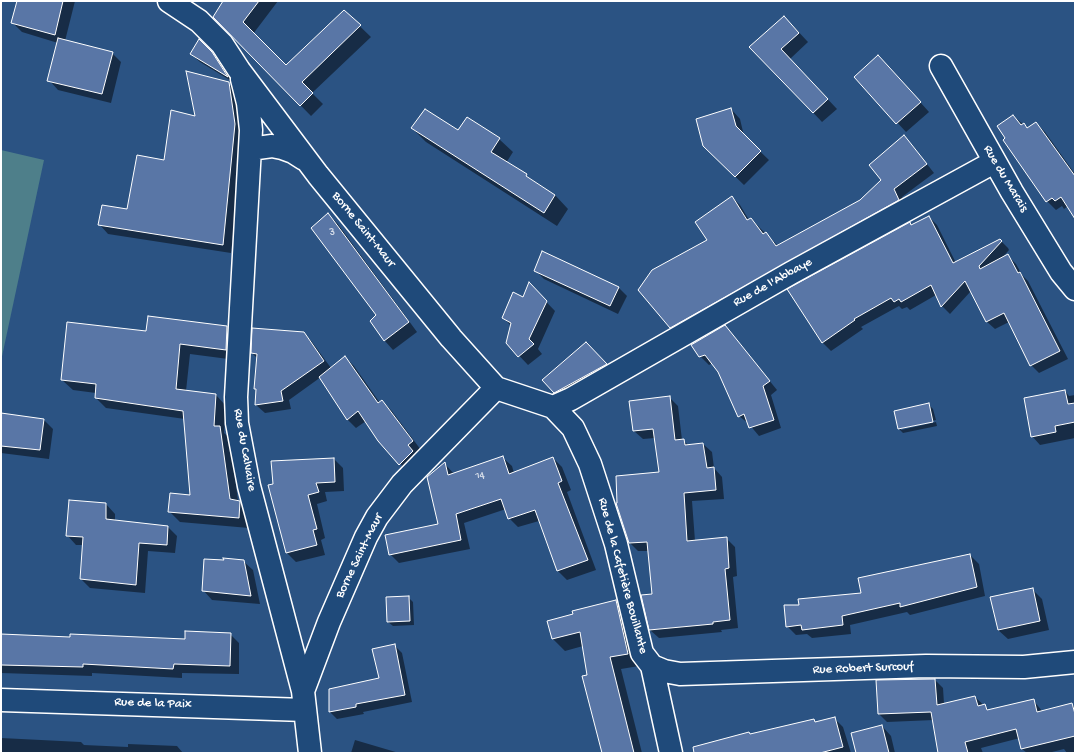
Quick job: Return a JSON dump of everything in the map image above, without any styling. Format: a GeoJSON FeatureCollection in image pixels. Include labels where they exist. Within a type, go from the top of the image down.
{"type":"FeatureCollection","features":[{"type":"Feature","properties":{"kind":"street"},"geometry":{"type":"LineString","coordinates":[[169,1],[199,21],[212,33],[226,49],[239,70]]}},
{"type":"Feature","properties":{"kind":"street","name":"Rue du Marais"},"geometry":{"type":"LineString","coordinates":[[941,66],[994,162],[1061,272],[1075,289]]}},
{"type":"Feature","properties":{"kind":"street","name":"Rue du Calvaire"},"geometry":{"type":"LineString","coordinates":[[239,70],[250,116],[250,149],[236,397],[237,423],[249,486],[304,700],[310,753]]}},
{"type":"Feature","properties":{"kind":"street","name":"Borne Saint-Maur"},"geometry":{"type":"LineString","coordinates":[[239,70],[309,163],[451,338],[496,388],[554,407]]}},
{"type":"Feature","properties":{"kind":"street","name":"Borne Saint-Maur"},"geometry":{"type":"LineString","coordinates":[[250,149],[272,146],[282,148],[293,152],[309,163]]}},
{"type":"Feature","properties":{"kind":"street","name":"Rue de l'Abbaye"},"geometry":{"type":"LineString","coordinates":[[554,407],[571,399],[792,273],[994,162]]}},
{"type":"Feature","properties":{"kind":"street","name":"Borne Saint-Maur"},"geometry":{"type":"LineString","coordinates":[[304,700],[329,622],[366,537],[377,518],[402,484],[496,388]]}},
{"type":"Feature","properties":{"kind":"street","name":"Rue de la Cafetière Bouillante"},"geometry":{"type":"LineString","coordinates":[[554,407],[573,428],[590,464],[616,544],[642,653],[652,666],[671,753]]}},
{"type":"Feature","properties":{"kind":"street","name":"Rue Robert Surcouf"},"geometry":{"type":"LineString","coordinates":[[652,666],[664,671],[680,674],[926,666],[1024,667],[1075,662]]}},
{"type":"Feature","properties":{"kind":"street","name":"Rue de la Paix"},"geometry":{"type":"LineString","coordinates":[[1,700],[304,700]]}},
{"type":"Feature","properties":{"kind":"green space"},"geometry":{"type":"Polygon","coordinates":[[[1,150],[44,160],[1,361],[1,150]]]}},
{"type":"Feature","properties":{"kind":"building"},"geometry":{"type":"Polygon","coordinates":[[[17,1],[63,1],[55,35],[11,23],[17,1]]]}},
{"type":"Feature","properties":{"kind":"building"},"geometry":{"type":"Polygon","coordinates":[[[223,1],[259,1],[243,22],[286,65],[344,10],[361,25],[302,82],[313,93],[300,106],[213,17],[223,1]]]}},
{"type":"Feature","properties":{"kind":"building"},"geometry":{"type":"Polygon","coordinates":[[[784,16],[799,33],[781,49],[828,99],[813,113],[749,47],[784,16]]]}},
{"type":"Feature","properties":{"kind":"building"},"geometry":{"type":"Polygon","coordinates":[[[58,38],[113,52],[102,94],[47,81],[58,38]]]}},
{"type":"Feature","properties":{"kind":"building"},"geometry":{"type":"Polygon","coordinates":[[[199,39],[212,52],[228,77],[190,54],[199,39]]]}},
{"type":"Feature","properties":{"kind":"building"},"geometry":{"type":"Polygon","coordinates":[[[878,55],[921,102],[896,124],[854,77],[878,55]]]}},
{"type":"Feature","properties":{"kind":"building"},"geometry":{"type":"Polygon","coordinates":[[[186,71],[229,82],[235,124],[223,245],[98,225],[102,205],[127,209],[137,155],[164,160],[171,110],[195,116],[186,71]]]}},
{"type":"Feature","properties":{"kind":"building"},"geometry":{"type":"Polygon","coordinates":[[[731,108],[736,126],[761,151],[735,177],[703,146],[696,119],[731,108]]]}},
{"type":"Feature","properties":{"kind":"building"},"geometry":{"type":"Polygon","coordinates":[[[425,109],[458,130],[467,117],[500,138],[491,152],[527,174],[526,176],[555,195],[544,213],[411,128],[425,109]]]}},
{"type":"Feature","properties":{"kind":"building"},"geometry":{"type":"Polygon","coordinates":[[[1013,115],[1021,125],[1024,123],[1027,128],[1036,122],[1075,176],[1075,219],[1061,197],[1055,201],[1052,198],[1046,202],[1003,140],[1005,138],[997,126],[1013,115]]]}},
{"type":"Feature","properties":{"kind":"building"},"geometry":{"type":"Polygon","coordinates":[[[904,135],[927,164],[894,189],[899,200],[670,328],[638,290],[652,270],[707,240],[695,222],[732,196],[747,220],[751,218],[763,234],[766,232],[776,246],[860,200],[881,180],[869,165],[904,135]]]}},
{"type":"Feature","properties":{"kind":"building"},"geometry":{"type":"Polygon","coordinates":[[[328,213],[409,322],[384,341],[370,321],[376,315],[311,228],[328,213]]]}},
{"type":"Feature","properties":{"kind":"building"},"geometry":{"type":"Polygon","coordinates":[[[929,216],[953,263],[1000,239],[1002,241],[979,266],[980,269],[1008,254],[1018,273],[1020,272],[1060,351],[1030,366],[1004,313],[986,322],[965,281],[941,307],[931,285],[901,302],[899,299],[894,302],[891,298],[854,319],[855,320],[822,343],[787,289],[910,222],[911,225],[929,216]]]}},
{"type":"Feature","properties":{"kind":"building"},"geometry":{"type":"Polygon","coordinates":[[[542,251],[619,287],[610,306],[534,271],[542,251]]]}},
{"type":"Feature","properties":{"kind":"building"},"geometry":{"type":"Polygon","coordinates":[[[529,282],[547,301],[529,339],[534,344],[518,357],[506,343],[511,323],[502,318],[513,292],[523,297],[529,282]]]}},
{"type":"Feature","properties":{"kind":"building"},"geometry":{"type":"Polygon","coordinates":[[[148,316],[227,326],[226,350],[180,344],[176,389],[216,394],[214,426],[220,426],[230,499],[240,501],[239,518],[168,512],[170,493],[190,495],[183,411],[95,398],[96,384],[61,380],[67,322],[146,331],[148,316]]]}},
{"type":"Feature","properties":{"kind":"building"},"geometry":{"type":"Polygon","coordinates":[[[725,325],[770,381],[763,386],[774,420],[749,428],[744,414],[738,417],[718,372],[705,355],[699,357],[691,345],[725,325]]]}},
{"type":"Feature","properties":{"kind":"building"},"geometry":{"type":"Polygon","coordinates":[[[252,328],[304,332],[324,361],[281,391],[283,401],[255,405],[256,389],[254,389],[257,354],[251,353],[252,328]]]}},
{"type":"Feature","properties":{"kind":"building"},"geometry":{"type":"Polygon","coordinates":[[[586,342],[607,364],[554,393],[542,380],[586,342]]]}},
{"type":"Feature","properties":{"kind":"building"},"geometry":{"type":"Polygon","coordinates":[[[345,356],[378,403],[382,400],[413,441],[408,445],[413,451],[399,465],[378,441],[358,411],[347,420],[319,377],[345,356]]]}},
{"type":"Feature","properties":{"kind":"building"},"geometry":{"type":"Polygon","coordinates":[[[1065,390],[1068,404],[1075,403],[1075,422],[1055,426],[1056,432],[1031,437],[1024,398],[1065,390]]]}},
{"type":"Feature","properties":{"kind":"building"},"geometry":{"type":"Polygon","coordinates":[[[670,396],[675,440],[684,439],[685,445],[703,443],[707,468],[714,467],[716,490],[684,493],[687,541],[727,537],[729,568],[725,569],[730,620],[713,622],[713,624],[649,630],[641,595],[652,594],[647,542],[629,543],[616,503],[616,476],[659,472],[653,429],[633,431],[629,401],[670,396]]]}},
{"type":"Feature","properties":{"kind":"building"},"geometry":{"type":"Polygon","coordinates":[[[929,403],[933,422],[898,429],[894,411],[929,403]]]}},
{"type":"Feature","properties":{"kind":"building"},"geometry":{"type":"Polygon","coordinates":[[[1,413],[44,419],[40,450],[1,446],[1,413]]]}},
{"type":"Feature","properties":{"kind":"building"},"geometry":{"type":"Polygon","coordinates":[[[503,456],[509,474],[553,457],[562,481],[558,483],[588,560],[557,571],[535,510],[508,519],[501,499],[456,514],[461,540],[389,555],[385,535],[438,524],[427,477],[445,462],[448,475],[503,456]]]}},
{"type":"Feature","properties":{"kind":"building"},"geometry":{"type":"Polygon","coordinates":[[[334,458],[335,482],[316,483],[319,492],[308,495],[317,529],[313,530],[317,545],[286,553],[268,485],[273,484],[271,461],[334,458]]]}},
{"type":"Feature","properties":{"kind":"building"},"geometry":{"type":"Polygon","coordinates":[[[69,500],[106,503],[106,519],[168,526],[167,545],[139,543],[136,585],[80,579],[83,537],[66,536],[69,500]]]}},
{"type":"Feature","properties":{"kind":"building"},"geometry":{"type":"Polygon","coordinates":[[[970,554],[977,587],[900,607],[900,603],[842,616],[843,625],[802,630],[801,625],[786,627],[784,605],[799,605],[798,599],[861,593],[858,578],[970,554]]]}},
{"type":"Feature","properties":{"kind":"building"},"geometry":{"type":"Polygon","coordinates":[[[223,558],[244,560],[251,596],[202,591],[204,559],[224,560],[223,558]]]}},
{"type":"Feature","properties":{"kind":"building"},"geometry":{"type":"Polygon","coordinates":[[[1033,588],[1040,621],[998,630],[990,597],[1033,588]]]}},
{"type":"Feature","properties":{"kind":"building"},"geometry":{"type":"Polygon","coordinates":[[[409,596],[410,621],[387,622],[386,597],[409,596]]]}},
{"type":"Feature","properties":{"kind":"building"},"geometry":{"type":"Polygon","coordinates":[[[616,600],[628,654],[610,657],[634,753],[602,753],[582,676],[587,675],[580,632],[552,639],[547,621],[573,614],[572,611],[616,600]]]}},
{"type":"Feature","properties":{"kind":"building"},"geometry":{"type":"Polygon","coordinates":[[[185,631],[231,633],[230,666],[174,664],[173,669],[83,664],[83,667],[1,665],[1,634],[70,637],[70,634],[185,639],[185,631]]]}},
{"type":"Feature","properties":{"kind":"building"},"geometry":{"type":"Polygon","coordinates":[[[395,644],[405,695],[356,704],[356,707],[329,712],[329,689],[379,678],[372,649],[395,644]]]}},
{"type":"Feature","properties":{"kind":"building"},"geometry":{"type":"Polygon","coordinates":[[[935,679],[937,705],[975,696],[978,706],[985,704],[987,710],[1034,699],[1037,712],[1072,703],[1075,714],[1075,736],[1021,749],[1016,729],[965,742],[968,753],[938,753],[931,712],[878,714],[876,680],[935,679]]]}},
{"type":"Feature","properties":{"kind":"building"},"geometry":{"type":"Polygon","coordinates":[[[835,717],[843,747],[820,753],[694,753],[693,747],[749,732],[750,734],[814,719],[815,722],[835,717]]]}},
{"type":"Feature","properties":{"kind":"building"},"geometry":{"type":"Polygon","coordinates":[[[882,725],[889,753],[856,753],[851,733],[882,725]]]}}]}
